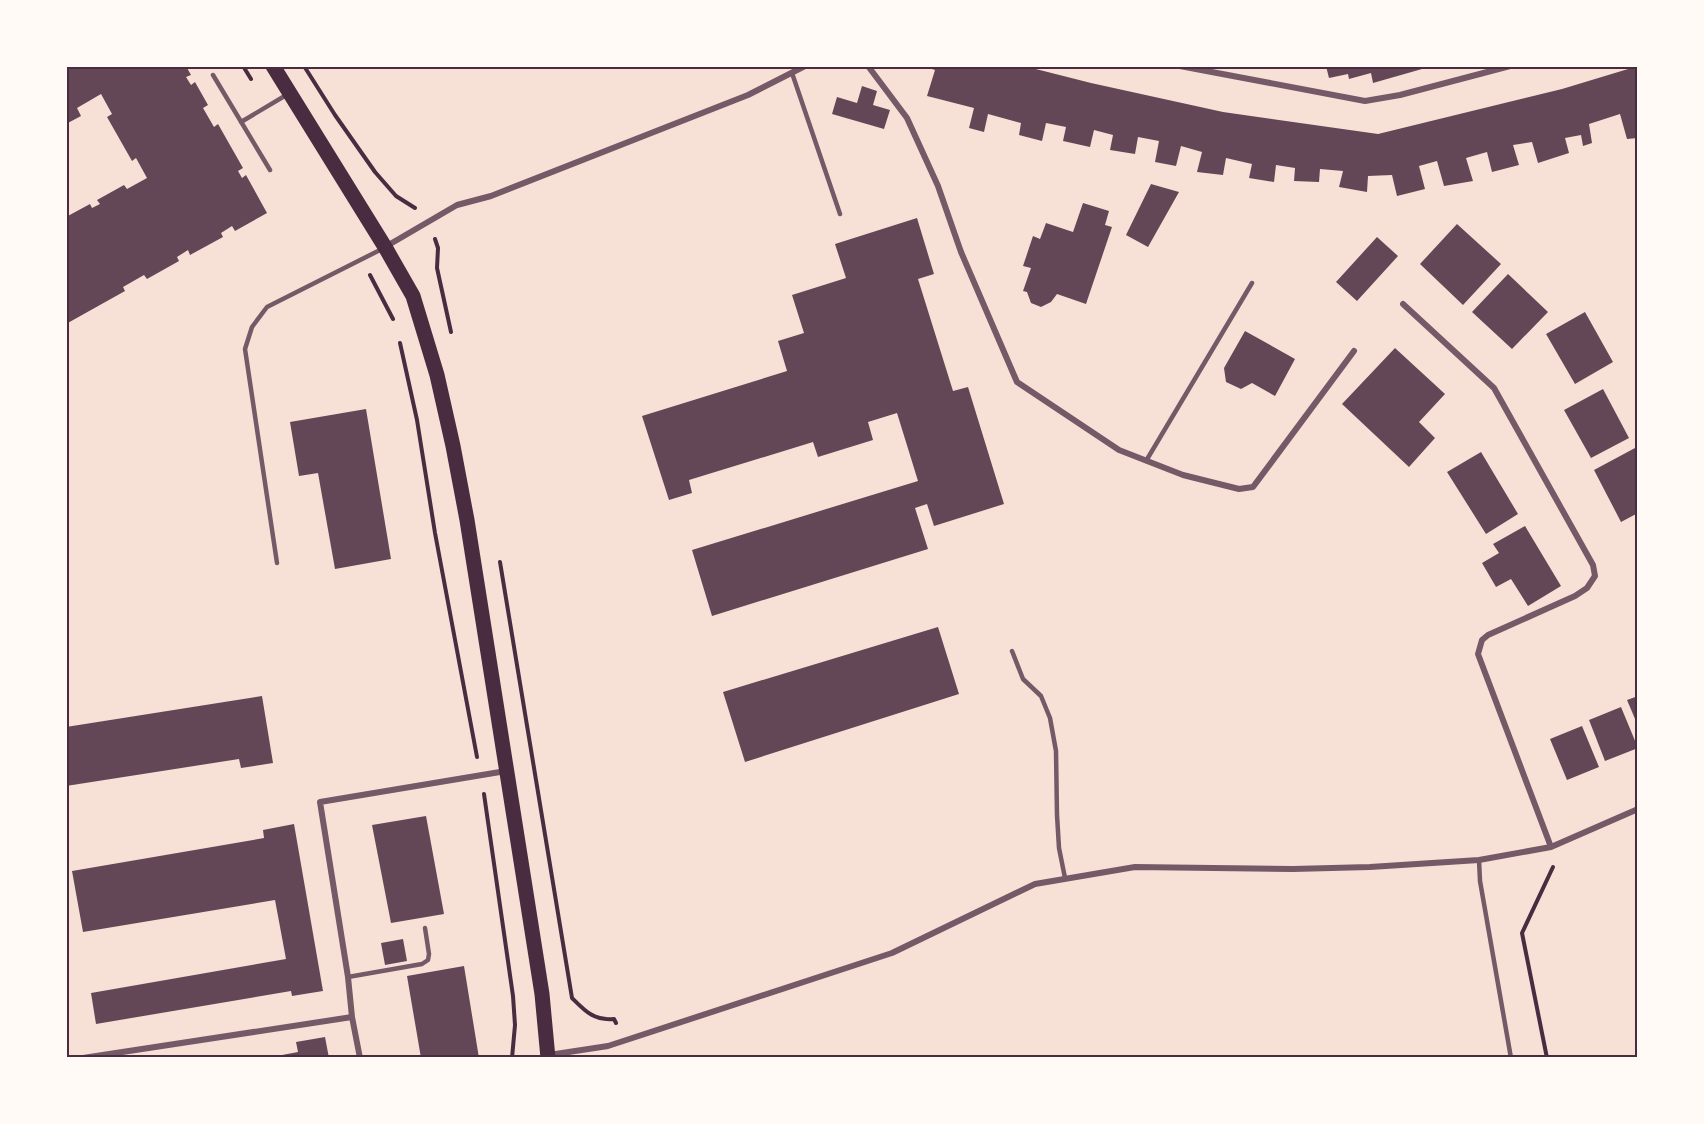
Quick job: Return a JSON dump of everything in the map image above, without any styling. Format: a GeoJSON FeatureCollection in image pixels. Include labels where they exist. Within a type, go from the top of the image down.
{"type":"FeatureCollection","features":[{"type":"Feature","properties":{"kind":"main road"},"geometry":{"type":"LineString","coordinates":[[273,66],[413,296],[437,375],[467,520],[542,994],[548,1056]]}},
{"type":"Feature","properties":{"kind":"street"},"geometry":{"type":"LineString","coordinates":[[385,247],[457,205],[512,188],[748,94],[805,66]]}},
{"type":"Feature","properties":{"kind":"street"},"geometry":{"type":"LineString","coordinates":[[868,66],[908,118],[938,186],[961,252],[1017,382],[1119,450],[1184,475],[1239,489],[1253,487],[1354,351]]}},
{"type":"Feature","properties":{"kind":"street"},"geometry":{"type":"LineString","coordinates":[[1180,66],[1365,100],[1400,95],[1510,66]]}},
{"type":"Feature","properties":{"kind":"street"},"geometry":{"type":"LineString","coordinates":[[1403,304],[1494,388],[1593,565],[1595,576],[1587,588],[1575,596],[1488,634],[1482,640],[1478,654],[1551,847]]}},
{"type":"Feature","properties":{"kind":"street"},"geometry":{"type":"LineString","coordinates":[[360,1058],[320,802],[507,771]]}},
{"type":"Feature","properties":{"kind":"street"},"geometry":{"type":"LineString","coordinates":[[548,1056],[608,1046],[892,953],[1035,884],[1135,867],[1293,869],[1479,860],[1551,847],[1638,809]]}},
{"type":"Feature","properties":{"kind":"street"},"geometry":{"type":"LineString","coordinates":[[83,1058],[352,1017]]}},
{"type":"Feature","properties":{"kind":"lane"},"geometry":{"type":"LineString","coordinates":[[792,73],[840,214]]}},
{"type":"Feature","properties":{"kind":"lane"},"geometry":{"type":"LineString","coordinates":[[213,75],[270,170]]}},
{"type":"Feature","properties":{"kind":"lane"},"geometry":{"type":"LineString","coordinates":[[241,122],[290,93]]}},
{"type":"Feature","properties":{"kind":"lane"},"geometry":{"type":"LineString","coordinates":[[277,563],[245,349],[252,327],[267,307],[385,247]]}},
{"type":"Feature","properties":{"kind":"lane"},"geometry":{"type":"LineString","coordinates":[[1146,461],[1252,284]]}},
{"type":"Feature","properties":{"kind":"lane"},"geometry":{"type":"LineString","coordinates":[[1012,651],[1023,679],[1041,696],[1050,718],[1056,751],[1059,848],[1065,878]]}},
{"type":"Feature","properties":{"kind":"lane"},"geometry":{"type":"LineString","coordinates":[[1479,860],[1480,881],[1511,1058]]}},
{"type":"Feature","properties":{"kind":"lane"},"geometry":{"type":"LineString","coordinates":[[348,977],[422,964],[428,960],[429,954],[425,928]]}},
{"type":"Feature","properties":{"kind":"path"},"geometry":{"type":"LineString","coordinates":[[243,66],[269,106]]}},
{"type":"Feature","properties":{"kind":"path"},"geometry":{"type":"LineString","coordinates":[[304,66],[375,172],[396,196],[421,212],[427,222]]}},
{"type":"Feature","properties":{"kind":"path"},"geometry":{"type":"LineString","coordinates":[[361,259],[396,323]]}},
{"type":"Feature","properties":{"kind":"path"},"geometry":{"type":"LineString","coordinates":[[398,334],[417,420],[435,533],[480,774],[513,996],[515,1025],[512,1058]]}},
{"type":"Feature","properties":{"kind":"path"},"geometry":{"type":"LineString","coordinates":[[1547,1058],[1522,933],[1553,866]]}},
{"type":"Feature","properties":{"kind":"building"},"geometry":{"type":"Polygon","coordinates":[[[66,66],[186,66],[191,75],[186,77],[191,85],[195,82],[208,105],[203,108],[214,127],[218,124],[243,168],[238,171],[242,178],[246,175],[267,213],[235,231],[232,226],[221,233],[223,237],[190,255],[188,250],[177,257],[179,261],[147,279],[144,275],[123,287],[125,291],[66,324],[66,217],[90,204],[92,208],[100,204],[97,200],[124,185],[127,189],[147,178],[136,158],[132,161],[107,117],[112,114],[101,94],[77,108],[81,116],[66,124],[66,66]]]}},
{"type":"Feature","properties":{"kind":"building"},"geometry":{"type":"Polygon","coordinates":[[[923,66],[1024,66],[1223,112],[1378,134],[1562,89],[1638,66],[1638,138],[1627,139],[1620,114],[1589,124],[1592,143],[1583,146],[1581,135],[1565,138],[1569,153],[1538,163],[1532,142],[1513,145],[1519,165],[1492,172],[1487,152],[1466,158],[1473,181],[1444,186],[1437,161],[1419,166],[1425,189],[1397,196],[1392,175],[1368,176],[1367,192],[1339,187],[1343,171],[1320,169],[1319,182],[1294,181],[1295,168],[1276,165],[1274,182],[1249,178],[1252,164],[1226,158],[1223,175],[1197,172],[1202,152],[1181,146],[1176,166],[1155,162],[1159,141],[1138,137],[1135,154],[1110,150],[1113,135],[1094,130],[1090,147],[1063,141],[1066,127],[1046,123],[1042,141],[1019,135],[1021,123],[988,114],[984,132],[969,128],[974,108],[927,96],[935,70],[923,66]]]}},
{"type":"Feature","properties":{"kind":"building"},"geometry":{"type":"Polygon","coordinates":[[[1326,66],[1429,67],[1373,83],[1371,73],[1349,79],[1348,74],[1329,78],[1326,66]]]}},
{"type":"Feature","properties":{"kind":"building"},"geometry":{"type":"Polygon","coordinates":[[[862,86],[877,91],[873,105],[890,110],[884,129],[832,114],[837,97],[857,103],[862,86]]]}},
{"type":"Feature","properties":{"kind":"building"},"geometry":{"type":"Polygon","coordinates":[[[1151,184],[1179,192],[1148,247],[1126,235],[1151,184]]]}},
{"type":"Feature","properties":{"kind":"building"},"geometry":{"type":"Polygon","coordinates":[[[1083,203],[1109,211],[1105,225],[1112,227],[1086,304],[1057,294],[1051,302],[1041,307],[1031,303],[1027,292],[1023,291],[1031,268],[1023,266],[1033,236],[1040,239],[1046,223],[1073,232],[1083,203]]]}},
{"type":"Feature","properties":{"kind":"building"},"geometry":{"type":"Polygon","coordinates":[[[917,218],[934,274],[918,279],[953,391],[968,387],[1004,504],[934,526],[927,504],[915,508],[928,549],[712,616],[692,550],[918,481],[897,413],[868,422],[873,440],[818,457],[813,442],[689,480],[692,493],[669,500],[642,416],[787,371],[778,341],[804,333],[792,295],[846,278],[835,244],[917,218]]]}},
{"type":"Feature","properties":{"kind":"building"},"geometry":{"type":"Polygon","coordinates":[[[1457,224],[1501,264],[1463,305],[1420,264],[1457,224]]]}},
{"type":"Feature","properties":{"kind":"building"},"geometry":{"type":"Polygon","coordinates":[[[1377,237],[1398,256],[1357,301],[1336,282],[1377,237]]]}},
{"type":"Feature","properties":{"kind":"building"},"geometry":{"type":"Polygon","coordinates":[[[1508,274],[1548,312],[1512,349],[1472,312],[1508,274]]]}},
{"type":"Feature","properties":{"kind":"building"},"geometry":{"type":"Polygon","coordinates":[[[1585,312],[1613,362],[1575,384],[1546,334],[1585,312]]]}},
{"type":"Feature","properties":{"kind":"building"},"geometry":{"type":"Polygon","coordinates":[[[1245,331],[1295,359],[1275,396],[1252,383],[1241,389],[1226,382],[1224,368],[1245,331]]]}},
{"type":"Feature","properties":{"kind":"building"},"geometry":{"type":"Polygon","coordinates":[[[1395,348],[1445,394],[1419,422],[1435,438],[1409,467],[1342,404],[1395,348]]]}},
{"type":"Feature","properties":{"kind":"building"},"geometry":{"type":"Polygon","coordinates":[[[1603,389],[1629,438],[1591,458],[1564,410],[1603,389]]]}},
{"type":"Feature","properties":{"kind":"building"},"geometry":{"type":"Polygon","coordinates":[[[366,409],[391,559],[335,569],[318,473],[299,476],[290,422],[366,409]]]}},
{"type":"Feature","properties":{"kind":"building"},"geometry":{"type":"Polygon","coordinates":[[[1635,448],[1638,454],[1638,513],[1621,522],[1594,470],[1635,448]]]}},
{"type":"Feature","properties":{"kind":"building"},"geometry":{"type":"Polygon","coordinates":[[[1481,452],[1518,514],[1486,534],[1447,472],[1481,452]]]}},
{"type":"Feature","properties":{"kind":"building"},"geometry":{"type":"Polygon","coordinates":[[[1525,526],[1561,586],[1528,606],[1511,579],[1496,587],[1482,563],[1499,553],[1493,544],[1525,526]]]}},
{"type":"Feature","properties":{"kind":"building"},"geometry":{"type":"Polygon","coordinates":[[[938,627],[959,694],[745,762],[723,692],[938,627]]]}},
{"type":"Feature","properties":{"kind":"building"},"geometry":{"type":"Polygon","coordinates":[[[262,696],[273,763],[241,768],[239,759],[66,786],[66,727],[262,696]]]}},
{"type":"Feature","properties":{"kind":"building"},"geometry":{"type":"Polygon","coordinates":[[[1638,696],[1638,726],[1627,700],[1638,696]]]}},
{"type":"Feature","properties":{"kind":"building"},"geometry":{"type":"Polygon","coordinates":[[[1621,707],[1638,748],[1605,761],[1589,720],[1621,707]]]}},
{"type":"Feature","properties":{"kind":"building"},"geometry":{"type":"Polygon","coordinates":[[[1582,726],[1599,767],[1567,780],[1550,739],[1582,726]]]}},
{"type":"Feature","properties":{"kind":"building"},"geometry":{"type":"Polygon","coordinates":[[[426,816],[444,914],[391,923],[372,825],[426,816]]]}},
{"type":"Feature","properties":{"kind":"building"},"geometry":{"type":"Polygon","coordinates":[[[294,824],[323,991],[292,996],[291,991],[96,1024],[91,993],[286,959],[275,900],[83,932],[72,871],[264,838],[263,830],[294,824]]]}},
{"type":"Feature","properties":{"kind":"building"},"geometry":{"type":"Polygon","coordinates":[[[403,939],[407,961],[385,965],[381,943],[403,939]]]}},
{"type":"Feature","properties":{"kind":"building"},"geometry":{"type":"Polygon","coordinates":[[[464,966],[479,1058],[421,1058],[407,976],[464,966]]]}},
{"type":"Feature","properties":{"kind":"building"},"geometry":{"type":"Polygon","coordinates":[[[325,1037],[329,1058],[266,1058],[298,1052],[296,1042],[325,1037]]]}}]}
